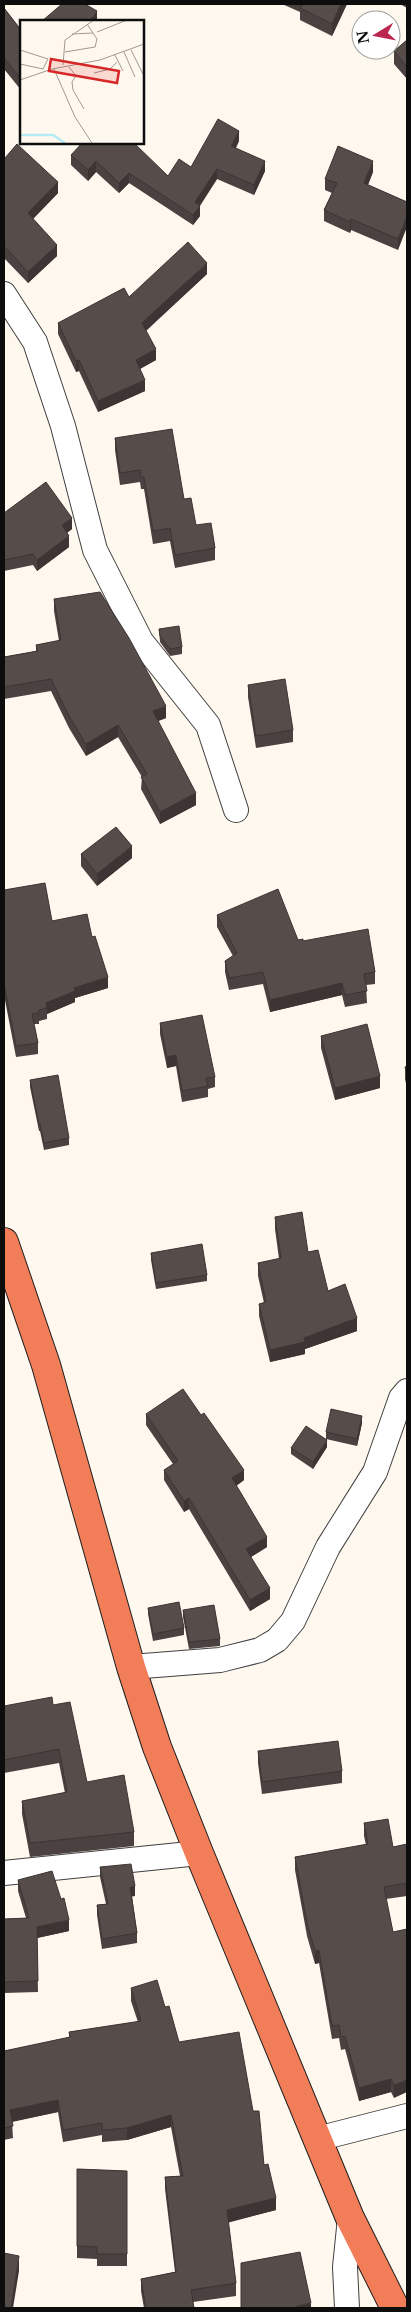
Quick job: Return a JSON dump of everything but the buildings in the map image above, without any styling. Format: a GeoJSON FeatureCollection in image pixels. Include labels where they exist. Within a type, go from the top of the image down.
{"type":"FeatureCollection","features":[{"type":"Feature","properties":{"kind":"highway"},"geometry":{"type":"LineString","coordinates":[[4,1242],[46,1365],[131,1667],[158,1747],[199,1853],[350,2218],[395,2308]]}},
{"type":"Feature","properties":{"kind":"street"},"geometry":{"type":"LineString","coordinates":[[4,294],[35,342],[63,426],[95,550],[142,641],[208,725],[236,810]]}},
{"type":"Feature","properties":{"kind":"street"},"geometry":{"type":"LineString","coordinates":[[131,1667],[220,1660],[260,1650],[277,1640],[294,1621],[328,1547],[375,1472],[401,1398],[407,1391]]}},
{"type":"Feature","properties":{"kind":"street"},"geometry":{"type":"LineString","coordinates":[[4,1873],[199,1853]]}},
{"type":"Feature","properties":{"kind":"street"},"geometry":{"type":"LineString","coordinates":[[317,2139],[407,2116]]}},
{"type":"Feature","properties":{"kind":"street"},"geometry":{"type":"LineString","coordinates":[[347,2308],[345,2267],[350,2218]]}}]}
